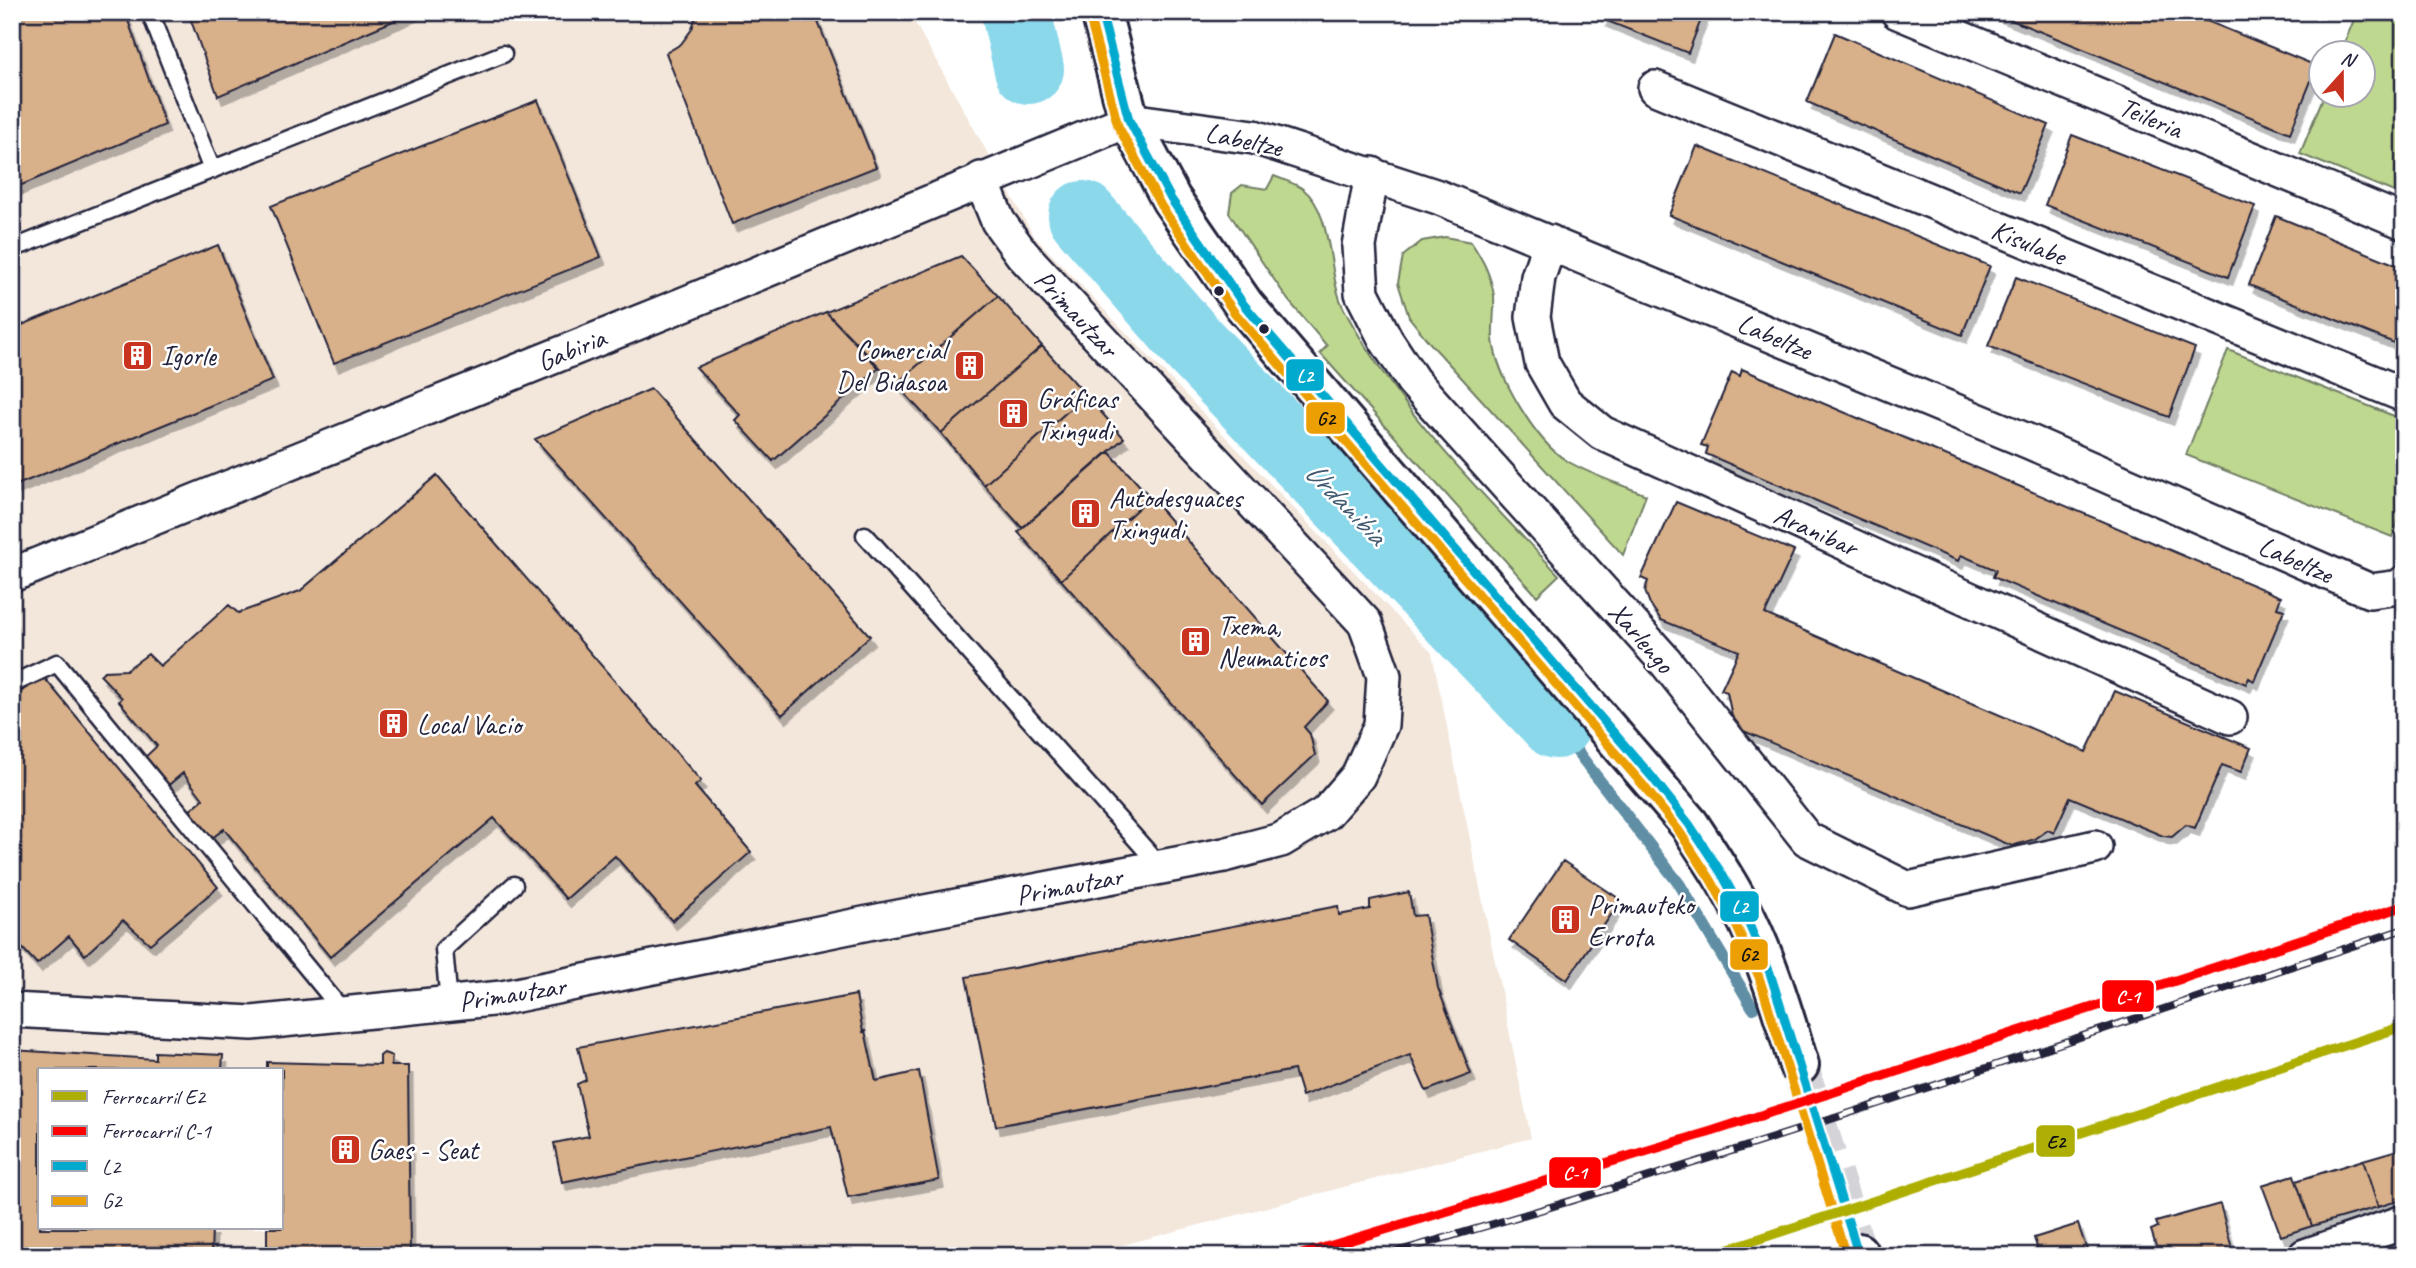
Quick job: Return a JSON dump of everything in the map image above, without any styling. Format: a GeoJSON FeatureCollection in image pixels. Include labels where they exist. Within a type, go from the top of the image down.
{"type":"FeatureCollection","features":[{"type":"Feature","properties":{"kind":"main road"},"geometry":{"type":"LineString","coordinates":[[1101,12],[1129,120],[1171,199],[1244,305],[1689,824],[1722,874],[1748,922],[1770,973],[1799,1065]]}},
{"type":"Feature","properties":{"kind":"street","name":"Teileria"},"geometry":{"type":"LineString","coordinates":[[1898,12],[2404,222]]}},
{"type":"Feature","properties":{"kind":"street","name":"Kisulabe"},"geometry":{"type":"LineString","coordinates":[[1655,88],[2404,395]]}},
{"type":"Feature","properties":{"kind":"street","name":"Labeltze"},"geometry":{"type":"LineString","coordinates":[[1129,120],[1254,137],[1438,197],[2030,442],[2370,592],[2400,587],[2404,583]]}},
{"type":"Feature","properties":{"kind":"street","name":"Gabiria"},"geometry":{"type":"LineString","coordinates":[[12,575],[689,302],[1129,120]]}},
{"type":"Feature","properties":{"kind":"street","name":"Xarlengo"},"geometry":{"type":"LineString","coordinates":[[1372,174],[1359,246],[1362,293],[1392,350],[1413,382],[1665,661],[1807,839],[1908,889],[2095,847]]}},
{"type":"Feature","properties":{"kind":"street","name":"Primautzar"},"geometry":{"type":"LineString","coordinates":[[12,1010],[252,1023],[502,998],[888,919],[1224,855],[1282,840],[1326,813],[1358,776],[1381,724],[1384,676],[1365,623],[1022,254],[998,221],[981,179]]}},
{"type":"Feature","properties":{"kind":"street","name":"Aranibar"},"geometry":{"type":"LineString","coordinates":[[1550,242],[1538,277],[1532,317],[1542,363],[1565,403],[1602,433],[2230,717]]}},
{"type":"Feature","properties":{"kind":"street"},"geometry":{"type":"LineString","coordinates":[[2305,1256],[2404,1222]]}},
{"type":"Feature","properties":{"kind":"lane"},"geometry":{"type":"LineString","coordinates":[[150,12],[212,170]]}},
{"type":"Feature","properties":{"kind":"lane"},"geometry":{"type":"LineString","coordinates":[[12,249],[503,54]]}},
{"type":"Feature","properties":{"kind":"lane"},"geometry":{"type":"LineString","coordinates":[[865,535],[1161,867]]}},
{"type":"Feature","properties":{"kind":"lane"},"geometry":{"type":"LineString","coordinates":[[12,684],[57,663],[345,1014]]}},
{"type":"Feature","properties":{"kind":"lane"},"geometry":{"type":"LineString","coordinates":[[449,1004],[444,949],[514,885]]}},
{"type":"Feature","properties":{"kind":"shaded area"},"geometry":{"type":"Polygon","coordinates":[[[12,12],[909,12],[1034,236],[1432,653],[1531,1138],[1081,1256],[12,1256],[12,12]]]}},
{"type":"Feature","properties":{"kind":"green space"},"geometry":{"type":"Polygon","coordinates":[[[2357,12],[2404,12],[2404,196],[2300,154],[2319,108],[2378,108],[2378,38],[2347,38],[2357,12]]]}},
{"type":"Feature","properties":{"kind":"green space"},"geometry":{"type":"Polygon","coordinates":[[[1274,176],[1300,187],[1313,200],[1325,229],[1344,309],[1389,382],[1442,449],[1559,575],[1537,596],[1320,353],[1327,346],[1288,300],[1229,213],[1232,193],[1242,185],[1267,189],[1274,176]]]}},
{"type":"Feature","properties":{"kind":"green space"},"geometry":{"type":"Polygon","coordinates":[[[1445,237],[1471,242],[1486,268],[1494,296],[1493,339],[1496,354],[1501,371],[1531,424],[1555,452],[1567,461],[1646,495],[1623,555],[1409,317],[1398,283],[1403,256],[1422,241],[1445,237]]]}},
{"type":"Feature","properties":{"kind":"green space"},"geometry":{"type":"Polygon","coordinates":[[[2228,350],[2404,420],[2404,507],[2392,537],[2186,455],[2228,350]]]}},
{"type":"Feature","properties":{"kind":"building"},"geometry":{"type":"Polygon","coordinates":[[[12,12],[125,12],[165,125],[12,189],[12,12]]]}},
{"type":"Feature","properties":{"kind":"building"},"geometry":{"type":"Polygon","coordinates":[[[188,12],[414,12],[218,96],[188,12]]]}},
{"type":"Feature","properties":{"kind":"building"},"geometry":{"type":"Polygon","coordinates":[[[697,12],[814,12],[876,167],[732,224],[666,53],[681,44],[692,29],[697,12]]]}},
{"type":"Feature","properties":{"kind":"building"},"geometry":{"type":"Polygon","coordinates":[[[1604,12],[1704,12],[1688,53],[1602,19],[1604,12]]]}},
{"type":"Feature","properties":{"kind":"building"},"geometry":{"type":"Polygon","coordinates":[[[1992,12],[2185,12],[2308,62],[2308,88],[2290,133],[1992,12]]]}},
{"type":"Feature","properties":{"kind":"building"},"geometry":{"type":"Polygon","coordinates":[[[1835,33],[2049,125],[2020,193],[1807,102],[1835,33]]]}},
{"type":"Feature","properties":{"kind":"building"},"geometry":{"type":"Polygon","coordinates":[[[538,100],[601,257],[334,363],[271,206],[538,100]]]}},
{"type":"Feature","properties":{"kind":"building"},"geometry":{"type":"Polygon","coordinates":[[[2072,135],[2255,206],[2228,277],[2045,205],[2072,135]]]}},
{"type":"Feature","properties":{"kind":"building"},"geometry":{"type":"Polygon","coordinates":[[[1697,146],[1990,266],[1962,335],[1669,215],[1697,146]]]}},
{"type":"Feature","properties":{"kind":"building"},"geometry":{"type":"Polygon","coordinates":[[[2276,216],[2404,268],[2404,347],[2249,285],[2276,216]]]}},
{"type":"Feature","properties":{"kind":"building","name":"Igorle"},"geometry":{"type":"Polygon","coordinates":[[[218,245],[273,380],[12,487],[12,329],[218,245]]]}},
{"type":"Feature","properties":{"kind":"building"},"geometry":{"type":"Polygon","coordinates":[[[961,256],[998,296],[896,384],[826,312],[961,256]]]}},
{"type":"Feature","properties":{"kind":"building"},"geometry":{"type":"Polygon","coordinates":[[[2016,277],[2195,348],[2169,417],[1988,346],[2016,277]]]}},
{"type":"Feature","properties":{"kind":"building","name":"Comercial Del Bidasoa"},"geometry":{"type":"Polygon","coordinates":[[[998,296],[1042,346],[941,433],[896,384],[998,296]]]}},
{"type":"Feature","properties":{"kind":"building"},"geometry":{"type":"Polygon","coordinates":[[[826,312],[879,368],[773,461],[735,420],[740,415],[696,367],[826,312]]]}},
{"type":"Feature","properties":{"kind":"building","name":"Gráficas Txingudi"},"geometry":{"type":"Polygon","coordinates":[[[1042,346],[1086,395],[984,485],[941,433],[1042,346]]]}},
{"type":"Feature","properties":{"kind":"building"},"geometry":{"type":"Polygon","coordinates":[[[1742,369],[2281,597],[2277,608],[2284,610],[2254,681],[2249,678],[2246,684],[1993,577],[1996,570],[1961,555],[1958,561],[1706,454],[1708,447],[1701,445],[1732,372],[1740,376],[1742,369]]]}},
{"type":"Feature","properties":{"kind":"building"},"geometry":{"type":"Polygon","coordinates":[[[651,389],[870,636],[782,715],[535,439],[651,389]]]}},
{"type":"Feature","properties":{"kind":"building"},"geometry":{"type":"Polygon","coordinates":[[[1086,395],[1124,438],[1022,528],[984,485],[1086,395]]]}},
{"type":"Feature","properties":{"kind":"building","name":"Autodesguaces Txingudi"},"geometry":{"type":"Polygon","coordinates":[[[1109,452],[1150,497],[1061,580],[1018,532],[1109,452]]]}},
{"type":"Feature","properties":{"kind":"building","name":"Local Vacio"},"geometry":{"type":"Polygon","coordinates":[[[437,475],[701,781],[695,786],[751,852],[672,921],[615,856],[566,899],[494,818],[330,957],[224,829],[207,842],[187,813],[203,799],[183,773],[165,788],[142,760],[157,746],[119,701],[122,698],[100,675],[104,671],[126,670],[148,654],[160,666],[229,605],[238,613],[300,591],[437,475]]]}},
{"type":"Feature","properties":{"kind":"building","name":"Txema, Neumaticos"},"geometry":{"type":"Polygon","coordinates":[[[1150,497],[1328,701],[1304,727],[1310,734],[1315,755],[1262,805],[1061,580],[1150,497]]]}},
{"type":"Feature","properties":{"kind":"building"},"geometry":{"type":"Polygon","coordinates":[[[1676,502],[1794,551],[1765,614],[2086,752],[2115,691],[2251,748],[2241,772],[2222,765],[2195,828],[2186,825],[2172,837],[2163,836],[2070,797],[2054,833],[2048,830],[2035,839],[2012,846],[1739,729],[1732,717],[1727,692],[1721,690],[1739,651],[1661,620],[1645,591],[1648,581],[1641,578],[1676,502]]]}},
{"type":"Feature","properties":{"kind":"building"},"geometry":{"type":"Polygon","coordinates":[[[42,675],[218,887],[150,944],[123,920],[85,955],[69,936],[37,964],[12,937],[12,699],[42,675]]]}},
{"type":"Feature","properties":{"kind":"building","name":"Primauteko Errota"},"geometry":{"type":"Polygon","coordinates":[[[1563,861],[1621,900],[1567,980],[1509,940],[1563,861]]]}},
{"type":"Feature","properties":{"kind":"building"},"geometry":{"type":"Polygon","coordinates":[[[1409,892],[1413,916],[1425,915],[1438,988],[1471,1074],[1426,1091],[1410,1055],[1302,1096],[1294,1070],[996,1126],[966,977],[1338,906],[1339,915],[1370,909],[1370,900],[1409,892]]]}},
{"type":"Feature","properties":{"kind":"building"},"geometry":{"type":"Polygon","coordinates":[[[856,995],[876,1081],[919,1071],[939,1180],[848,1197],[831,1127],[562,1182],[554,1143],[589,1136],[577,1084],[586,1080],[578,1047],[856,995]]]}},
{"type":"Feature","properties":{"kind":"building"},"geometry":{"type":"Polygon","coordinates":[[[12,1050],[155,1059],[155,1052],[223,1055],[222,1068],[38,1068],[38,1230],[212,1230],[211,1256],[12,1256],[12,1050]]]}},
{"type":"Feature","properties":{"kind":"building","name":"Gaes - Seat"},"geometry":{"type":"Polygon","coordinates":[[[384,1053],[392,1056],[391,1066],[408,1066],[410,1256],[267,1256],[267,1230],[284,1230],[284,1068],[267,1068],[267,1062],[380,1065],[380,1056],[384,1053]]]}},
{"type":"Feature","properties":{"kind":"building"},"geometry":{"type":"Polygon","coordinates":[[[2404,1148],[2404,1199],[2378,1207],[2363,1160],[2404,1148]]]}},
{"type":"Feature","properties":{"kind":"building"},"geometry":{"type":"Polygon","coordinates":[[[2363,1160],[2378,1207],[2312,1226],[2296,1181],[2363,1160]]]}},
{"type":"Feature","properties":{"kind":"building"},"geometry":{"type":"Polygon","coordinates":[[[2294,1175],[2312,1226],[2281,1236],[2262,1185],[2294,1175]]]}},
{"type":"Feature","properties":{"kind":"building"},"geometry":{"type":"Polygon","coordinates":[[[2220,1204],[2233,1252],[2221,1256],[2159,1256],[2151,1230],[2158,1227],[2156,1222],[2220,1204]]]}},
{"type":"Feature","properties":{"kind":"building"},"geometry":{"type":"Polygon","coordinates":[[[2078,1224],[2089,1256],[2040,1256],[2034,1238],[2078,1224]]]}},
{"type":"Feature","properties":{"kind":"waterway","name":"Urdanibia"},"geometry":{"type":"LineString","coordinates":[[1016,12],[1029,69]]}},
{"type":"Feature","properties":{"kind":"waterway","name":"Urdanibia"},"geometry":{"type":"LineString","coordinates":[[1083,216],[1195,346],[1556,724]]}},
{"type":"Feature","properties":{"kind":"waterway"},"geometry":{"type":"LineString","coordinates":[[1556,724],[1680,885],[1753,1008]]}},
{"type":"Feature","properties":{"kind":"tunnel"},"geometry":{"type":"LineString","coordinates":[[1799,1065],[1858,1253]]}},
{"type":"Feature","properties":{"kind":"railway"},"geometry":{"type":"LineString","coordinates":[[1381,1256],[1767,1140],[2404,929]]}},
{"type":"Feature","properties":{"kind":"rail line","name":"C-1"},"geometry":{"type":"LineString","coordinates":[[1297,1256],[1713,1131],[2404,906]]}},
{"type":"Feature","properties":{"kind":"rail line","name":"E2"},"geometry":{"type":"LineString","coordinates":[[1707,1256],[2404,1026]]}},
{"type":"Feature","properties":{"kind":"transit line","name":"L2"},"geometry":{"type":"LineString","coordinates":[[1101,12],[1129,120],[1171,199],[1244,305],[1652,777],[1689,824],[1722,874],[1748,922],[1770,973],[1859,1256]]}},
{"type":"Feature","properties":{"kind":"transit line","name":"G2"},"geometry":{"type":"LineString","coordinates":[[1089,15],[1118,126],[1161,206],[1234,312],[1643,785],[1679,831],[1711,880],[1737,927],[1759,977],[1846,1256]]}},
{"type":"Feature","properties":{"kind":"place","name":"Igorle"},"geometry":{"type":"Point","coordinates":[138,355]}},
{"type":"Feature","properties":{"kind":"place","name":"Comercial Del Bidasoa"},"geometry":{"type":"Point","coordinates":[969,365]}},
{"type":"Feature","properties":{"kind":"place","name":"Gráficas Txingudi"},"geometry":{"type":"Point","coordinates":[1014,414]}},
{"type":"Feature","properties":{"kind":"place","name":"Autodesguaces Txingudi"},"geometry":{"type":"Point","coordinates":[1086,513]}},
{"type":"Feature","properties":{"kind":"place","name":"Txema, Neumaticos"},"geometry":{"type":"Point","coordinates":[1195,641]}},
{"type":"Feature","properties":{"kind":"place","name":"Local Vacio"},"geometry":{"type":"Point","coordinates":[394,724]}},
{"type":"Feature","properties":{"kind":"place","name":"Primauteko Errota"},"geometry":{"type":"Point","coordinates":[1565,920]}},
{"type":"Feature","properties":{"kind":"place","name":"Gaes - Seat"},"geometry":{"type":"Point","coordinates":[345,1149]}}]}
